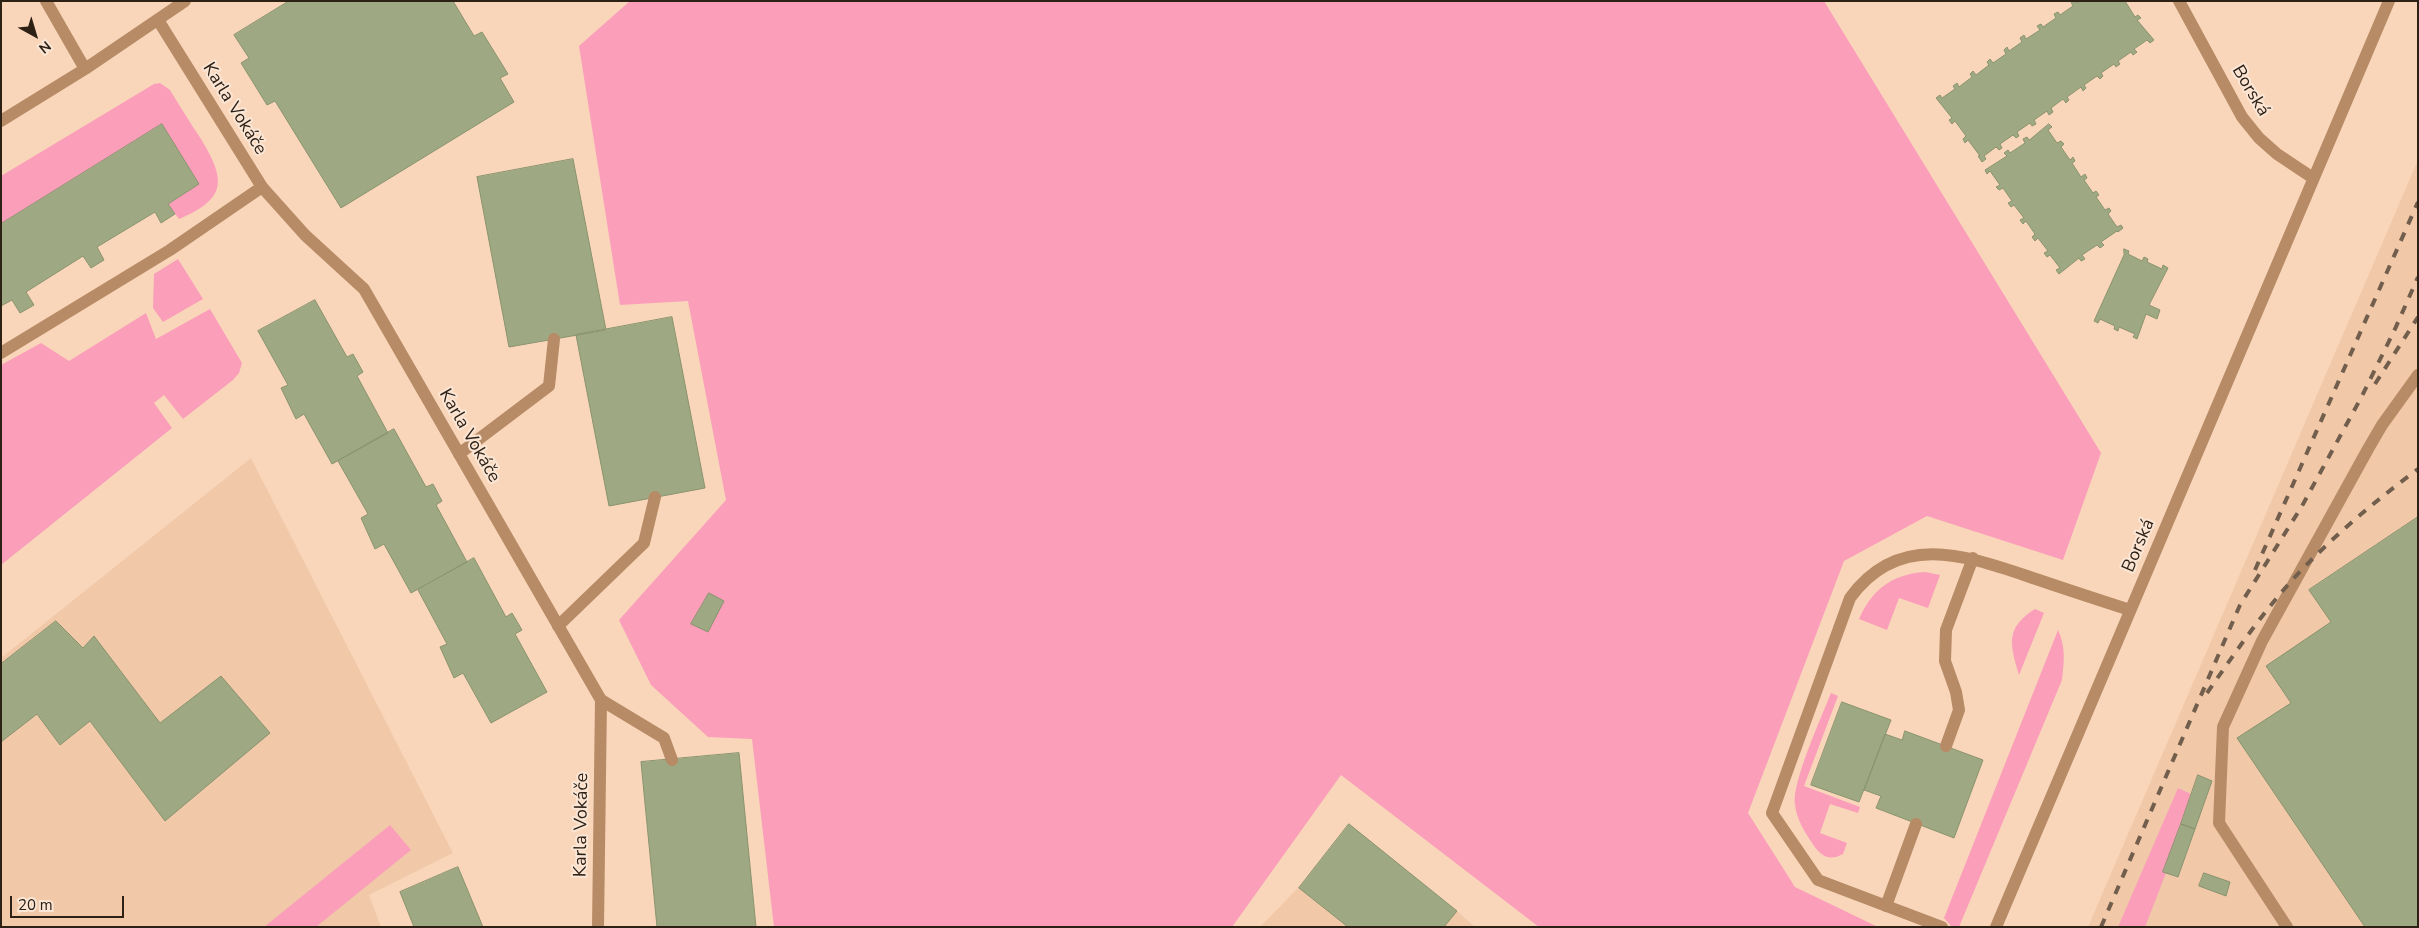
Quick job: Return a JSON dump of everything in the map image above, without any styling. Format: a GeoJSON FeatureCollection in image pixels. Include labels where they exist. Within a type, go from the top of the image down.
{"type":"FeatureCollection","features":[{"type":"Feature","properties":{"kind":"street"},"geometry":{"type":"LineString","coordinates":[[46,1],[85,69]]}},
{"type":"Feature","properties":{"kind":"street"},"geometry":{"type":"LineString","coordinates":[[1,121],[85,69],[185,1]]}},
{"type":"Feature","properties":{"kind":"street","name":"Borská"},"geometry":{"type":"LineString","coordinates":[[2179,1],[2242,116],[2259,138],[2276,154],[2313,178]]}},
{"type":"Feature","properties":{"kind":"street","name":"Borská"},"geometry":{"type":"LineString","coordinates":[[1996,927],[2389,1]]}},
{"type":"Feature","properties":{"kind":"street","name":"Karla Vokáče"},"geometry":{"type":"LineString","coordinates":[[158,20],[262,187],[305,235],[364,289],[601,700],[598,927]]}},
{"type":"Feature","properties":{"kind":"street"},"geometry":{"type":"LineString","coordinates":[[1,354],[170,250],[262,187]]}},
{"type":"Feature","properties":{"kind":"street"},"geometry":{"type":"LineString","coordinates":[[459,454],[549,386],[554,339]]}},
{"type":"Feature","properties":{"kind":"street"},"geometry":{"type":"LineString","coordinates":[[2287,927],[2219,823],[2223,726],[2262,642],[2368,449],[2382,425],[2418,375]]}},
{"type":"Feature","properties":{"kind":"street"},"geometry":{"type":"LineString","coordinates":[[558,626],[644,543],[655,497]]}},
{"type":"Feature","properties":{"kind":"street"},"geometry":{"type":"LineString","coordinates":[[1942,927],[1818,880],[1772,813],[1850,598],[1860,584],[1874,572],[1889,564],[1928,553],[1973,558],[2130,610]]}},
{"type":"Feature","properties":{"kind":"street"},"geometry":{"type":"LineString","coordinates":[[1946,746],[1959,710],[1956,692],[1945,661],[1946,630],[1973,558]]}},
{"type":"Feature","properties":{"kind":"street"},"geometry":{"type":"LineString","coordinates":[[601,700],[664,738],[672,760]]}},
{"type":"Feature","properties":{"kind":"street"},"geometry":{"type":"LineString","coordinates":[[1886,906],[1916,824]]}},
{"type":"Feature","properties":{"kind":"shaded area"},"geometry":{"type":"Polygon","coordinates":[[[630,1],[1824,1],[2101,453],[2063,560],[1927,516],[1844,561],[1748,813],[1795,887],[1878,927],[1539,927],[1341,775],[1232,927],[774,927],[752,739],[708,737],[651,685],[619,620],[726,500],[688,301],[620,305],[579,46],[630,1]]]}},
{"type":"Feature","properties":{"kind":"shaded area"},"geometry":{"type":"Polygon","coordinates":[[[160,83],[170,90],[201,139],[215,166],[218,177],[217,187],[214,196],[206,204],[195,212],[179,219],[168,204],[199,184],[162,124],[1,224],[1,176],[154,84],[160,83]]]}},
{"type":"Feature","properties":{"kind":"shaded area"},"geometry":{"type":"Polygon","coordinates":[[[2418,160],[2418,927],[2088,927],[2418,160]]]}},
{"type":"Feature","properties":{"kind":"shaded area"},"geometry":{"type":"Polygon","coordinates":[[[178,259],[203,299],[163,322],[153,308],[154,274],[178,259]]]}},
{"type":"Feature","properties":{"kind":"shaded area"},"geometry":{"type":"Polygon","coordinates":[[[210,309],[242,363],[239,373],[233,380],[183,419],[164,395],[154,403],[172,428],[1,565],[1,365],[41,343],[69,361],[146,313],[156,339],[210,309]]]}},
{"type":"Feature","properties":{"kind":"shaded area"},"geometry":{"type":"Polygon","coordinates":[[[251,458],[453,853],[369,895],[381,927],[1,927],[1,658],[251,458]]]}},
{"type":"Feature","properties":{"kind":"shaded area"},"geometry":{"type":"Polygon","coordinates":[[[1925,572],[1940,575],[1928,608],[1899,598],[1887,630],[1859,619],[1870,599],[1885,585],[1903,576],[1925,572]]]}},
{"type":"Feature","properties":{"kind":"shaded area"},"geometry":{"type":"Polygon","coordinates":[[[2035,609],[2044,613],[2019,675],[2013,654],[2012,638],[2014,630],[2019,623],[2035,609]]]}},
{"type":"Feature","properties":{"kind":"shaded area"},"geometry":{"type":"Polygon","coordinates":[[[2058,630],[2061,636],[2064,661],[2062,680],[1959,927],[1951,926],[1944,918],[2058,630]]]}},
{"type":"Feature","properties":{"kind":"shaded area"},"geometry":{"type":"Polygon","coordinates":[[[1831,693],[1838,696],[1804,786],[1860,807],[1858,813],[1830,804],[1820,833],[1847,843],[1843,854],[1827,857],[1817,850],[1799,821],[1795,794],[1803,765],[1831,693]]]}},
{"type":"Feature","properties":{"kind":"shaded area"},"geometry":{"type":"Polygon","coordinates":[[[2178,788],[2191,794],[2164,872],[2166,873],[2145,927],[2118,927],[2178,788]]]}},
{"type":"Feature","properties":{"kind":"shaded area"},"geometry":{"type":"Polygon","coordinates":[[[1349,824],[1475,927],[1260,927],[1299,887],[1349,824]]]}},
{"type":"Feature","properties":{"kind":"shaded area"},"geometry":{"type":"Polygon","coordinates":[[[390,825],[411,850],[316,927],[264,927],[390,825]]]}},
{"type":"Feature","properties":{"kind":"building"},"geometry":{"type":"Polygon","coordinates":[[[289,1],[453,1],[474,36],[482,32],[508,74],[500,78],[514,102],[341,208],[275,101],[267,105],[241,63],[249,58],[234,35],[289,1]]]}},
{"type":"Feature","properties":{"kind":"building"},"geometry":{"type":"Polygon","coordinates":[[[2080,1],[2125,1],[2135,17],[2138,15],[2141,18],[2137,20],[2154,40],[2150,43],[2147,40],[2134,49],[2137,52],[2133,55],[2131,52],[2118,61],[2120,64],[2116,67],[2114,64],[2101,73],[2103,76],[2100,79],[2097,76],[2084,85],[2086,88],[2083,91],[2081,87],[2067,97],[2069,100],[2066,103],[2063,99],[2051,108],[2053,112],[2049,115],[2047,111],[2034,120],[2036,124],[2032,126],[2030,123],[2017,132],[2019,136],[2016,138],[2013,135],[2000,144],[2002,148],[1999,150],[1996,147],[1984,156],[1986,159],[1982,162],[1978,156],[1980,156],[1968,140],[1965,143],[1963,139],[1966,136],[1955,121],[1952,124],[1949,120],[1952,118],[1936,98],[1940,95],[1942,98],[1955,89],[1953,86],[1957,83],[1959,87],[1972,77],[1970,74],[1973,71],[1976,75],[1989,65],[1987,62],[1990,59],[1993,63],[2006,54],[2004,50],[2007,47],[2009,51],[2022,42],[2020,38],[2024,35],[2026,39],[2040,30],[2037,26],[2041,24],[2043,27],[2056,18],[2054,14],[2058,12],[2060,15],[2073,6],[2071,2],[2077,3],[2080,1]]]}},
{"type":"Feature","properties":{"kind":"building"},"geometry":{"type":"Polygon","coordinates":[[[162,124],[199,184],[168,204],[175,214],[161,223],[155,212],[97,247],[104,260],[91,268],[83,256],[26,292],[34,305],[20,313],[12,300],[1,306],[1,224],[162,124]]]}},
{"type":"Feature","properties":{"kind":"building"},"geometry":{"type":"Polygon","coordinates":[[[2049,124],[2052,127],[2048,130],[2057,143],[2061,141],[2064,144],[2061,147],[2070,160],[2073,157],[2075,161],[2072,163],[2081,177],[2085,174],[2087,178],[2084,180],[2093,193],[2096,191],[2099,195],[2096,197],[2105,210],[2109,208],[2111,211],[2108,214],[2117,227],[2121,225],[2123,228],[2101,242],[2104,245],[2100,248],[2097,245],[2082,255],[2085,259],[2081,261],[2079,258],[2059,274],[2056,270],[2060,268],[2050,255],[2047,257],[2044,253],[2048,251],[2038,238],[2035,241],[2032,237],[2035,234],[2026,221],[2023,224],[2020,220],[2024,218],[2014,205],[2011,207],[2008,203],[2012,201],[2003,188],[1999,190],[1996,187],[2000,185],[1990,171],[1987,174],[1985,170],[2007,156],[2004,153],[2008,150],[2010,153],[2025,143],[2023,139],[2027,137],[2029,140],[2049,124]]]}},
{"type":"Feature","properties":{"kind":"building"},"geometry":{"type":"Polygon","coordinates":[[[573,159],[606,330],[509,347],[477,177],[573,159]]]}},
{"type":"Feature","properties":{"kind":"building"},"geometry":{"type":"Polygon","coordinates":[[[2124,249],[2129,251],[2128,254],[2142,261],[2144,257],[2148,259],[2147,262],[2162,269],[2163,265],[2168,268],[2149,305],[2160,310],[2157,319],[2146,314],[2137,339],[2133,337],[2135,334],[2119,327],[2118,331],[2114,329],[2115,326],[2100,319],[2098,323],[2094,321],[2124,255],[2124,249]]]}},
{"type":"Feature","properties":{"kind":"building"},"geometry":{"type":"Polygon","coordinates":[[[315,300],[347,357],[353,354],[363,372],[357,376],[388,433],[332,464],[304,414],[296,419],[281,388],[288,385],[258,331],[315,300]]]}},
{"type":"Feature","properties":{"kind":"building"},"geometry":{"type":"Polygon","coordinates":[[[672,317],[705,488],[609,506],[576,335],[672,317]]]}},
{"type":"Feature","properties":{"kind":"building"},"geometry":{"type":"Polygon","coordinates":[[[394,429],[426,487],[433,484],[442,501],[436,505],[467,562],[411,593],[384,544],[375,549],[361,518],[368,514],[338,461],[394,429]]]}},
{"type":"Feature","properties":{"kind":"building"},"geometry":{"type":"Polygon","coordinates":[[[2418,517],[2418,927],[2365,927],[2237,738],[2291,703],[2266,666],[2331,622],[2309,590],[2418,517]]]}},
{"type":"Feature","properties":{"kind":"building"},"geometry":{"type":"Polygon","coordinates":[[[474,558],[506,617],[512,613],[522,630],[515,634],[547,692],[491,723],[463,673],[454,678],[440,647],[447,644],[418,590],[474,558]]]}},
{"type":"Feature","properties":{"kind":"building"},"geometry":{"type":"Polygon","coordinates":[[[709,593],[724,601],[708,632],[691,624],[709,593]]]}},
{"type":"Feature","properties":{"kind":"building"},"geometry":{"type":"Polygon","coordinates":[[[56,621],[83,648],[94,636],[160,723],[221,676],[270,733],[165,821],[90,721],[60,745],[37,714],[1,742],[1,664],[56,621]]]}},
{"type":"Feature","properties":{"kind":"building"},"geometry":{"type":"Polygon","coordinates":[[[1842,702],[1891,720],[1859,802],[1811,785],[1842,702]]]}},
{"type":"Feature","properties":{"kind":"building"},"geometry":{"type":"Polygon","coordinates":[[[1905,731],[1983,760],[1954,838],[1876,808],[1881,796],[1864,790],[1885,734],[1902,740],[1905,731]]]}},
{"type":"Feature","properties":{"kind":"building"},"geometry":{"type":"Polygon","coordinates":[[[739,753],[756,927],[657,927],[641,762],[739,753]]]}},
{"type":"Feature","properties":{"kind":"building"},"geometry":{"type":"Polygon","coordinates":[[[2198,775],[2212,781],[2195,829],[2181,824],[2198,775]]]}},
{"type":"Feature","properties":{"kind":"building"},"geometry":{"type":"Polygon","coordinates":[[[1349,824],[1457,911],[1444,927],[1348,927],[1299,888],[1349,824]]]}},
{"type":"Feature","properties":{"kind":"building"},"geometry":{"type":"Polygon","coordinates":[[[2181,824],[2195,829],[2178,877],[2163,872],[2181,824]]]}},
{"type":"Feature","properties":{"kind":"building"},"geometry":{"type":"Polygon","coordinates":[[[458,867],[483,927],[414,927],[400,892],[458,867]]]}},
{"type":"Feature","properties":{"kind":"building"},"geometry":{"type":"Polygon","coordinates":[[[2204,873],[2230,882],[2226,896],[2199,886],[2204,873]]]}},
{"type":"Feature","properties":{"kind":"railway"},"geometry":{"type":"LineString","coordinates":[[2255,570],[2418,202]]}},
{"type":"Feature","properties":{"kind":"railway"},"geometry":{"type":"LineString","coordinates":[[2101,927],[2240,605],[2302,506],[2362,396],[2418,277]]}},
{"type":"Feature","properties":{"kind":"railway"},"geometry":{"type":"LineString","coordinates":[[2375,384],[2418,317]]}},
{"type":"Feature","properties":{"kind":"railway"},"geometry":{"type":"LineString","coordinates":[[2207,693],[2238,648],[2295,577],[2354,520],[2418,469]]}}]}
